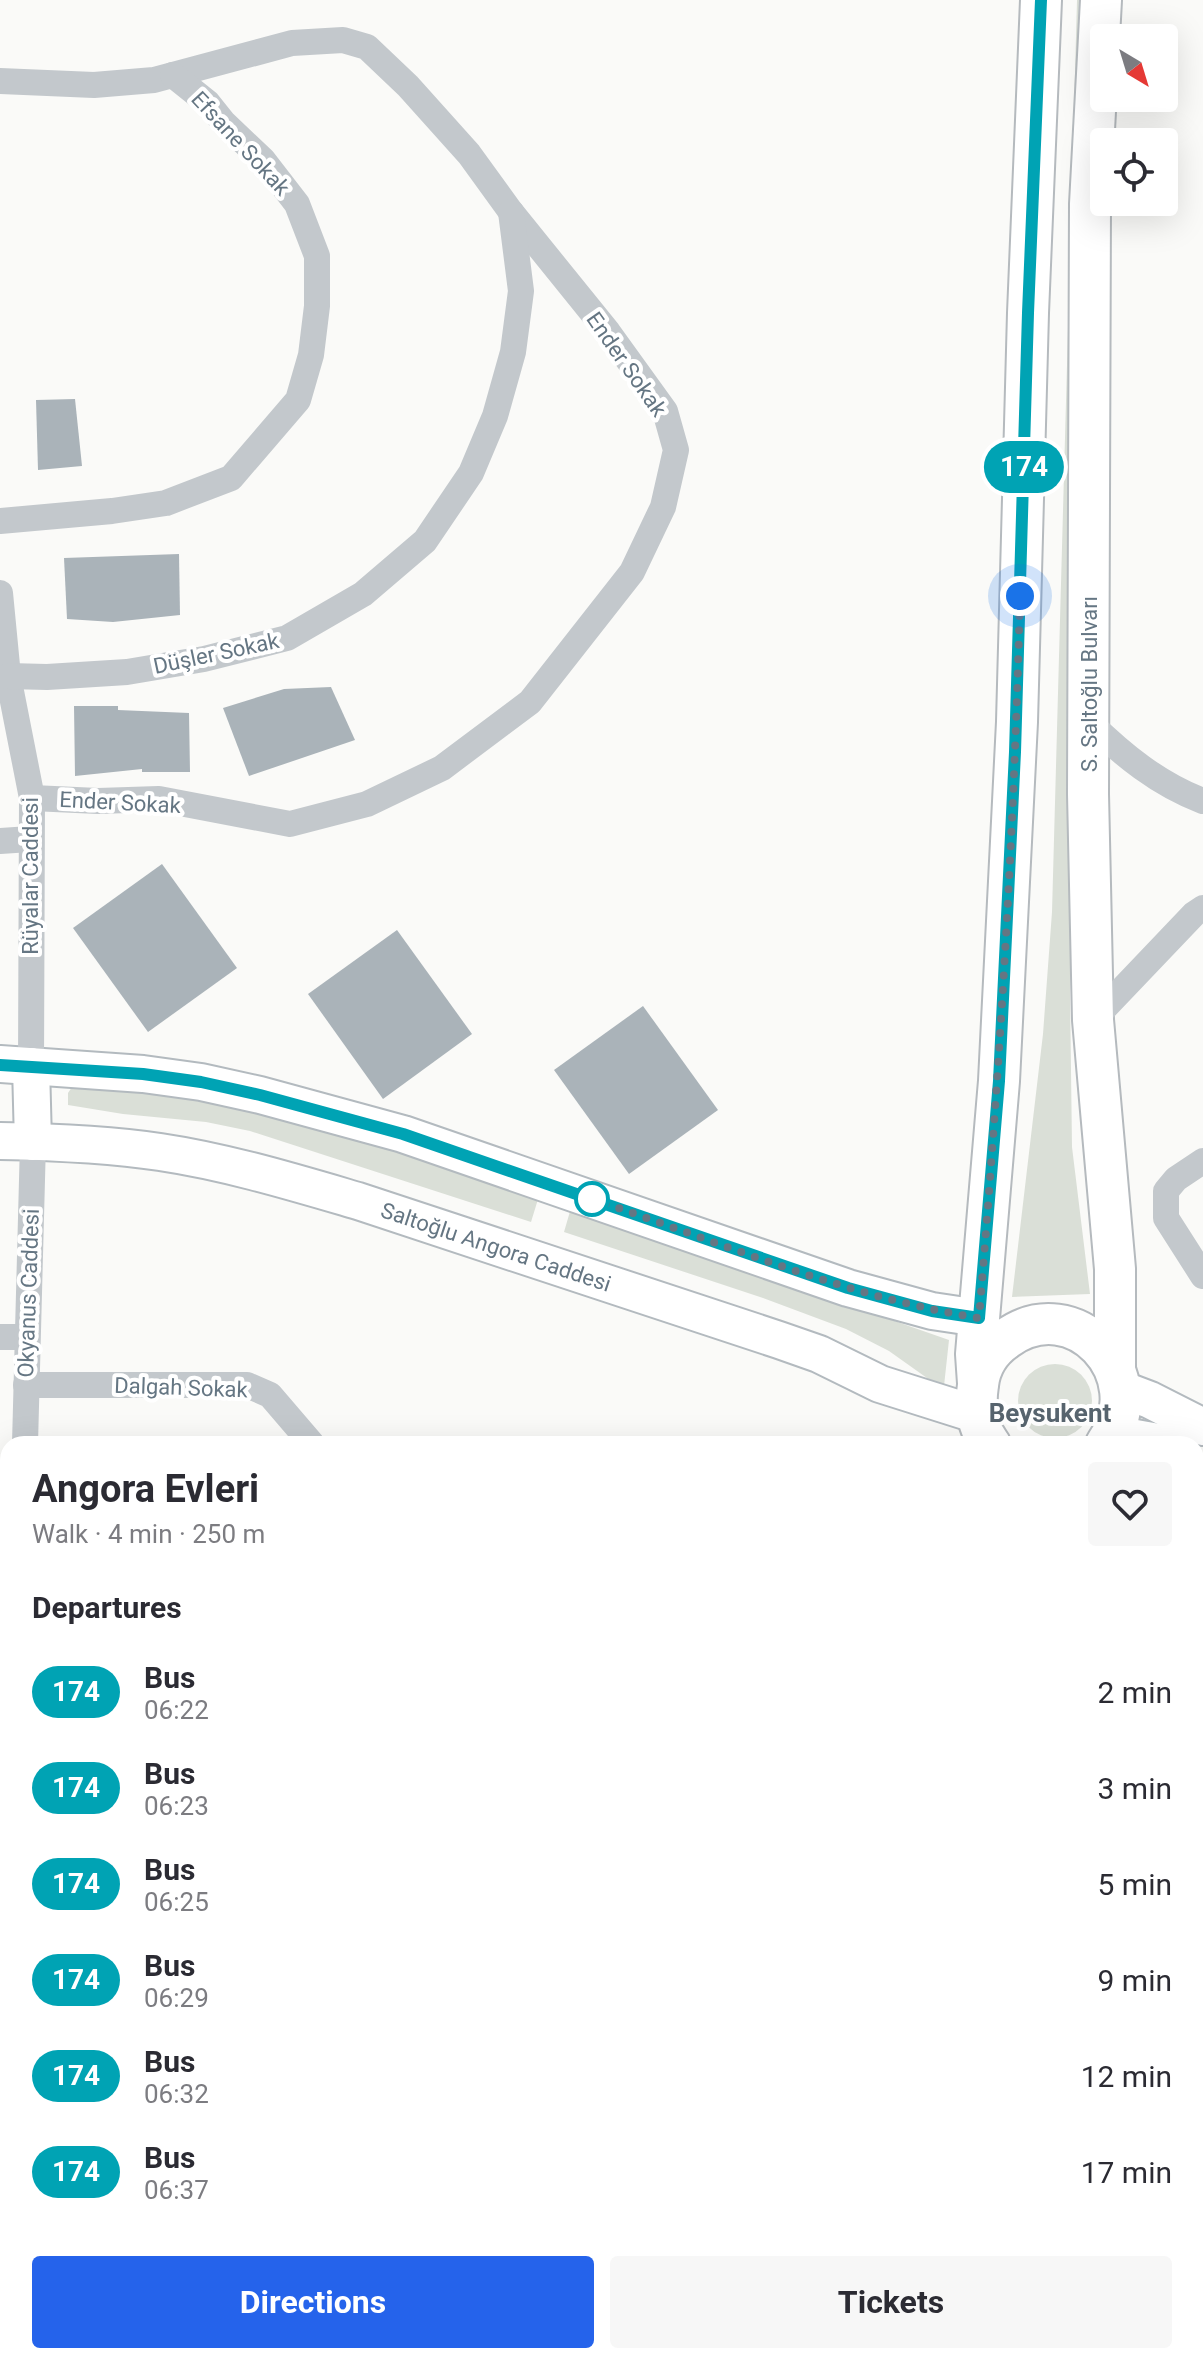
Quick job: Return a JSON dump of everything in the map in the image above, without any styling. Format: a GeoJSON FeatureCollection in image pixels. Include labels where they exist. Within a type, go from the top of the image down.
{"type":"FeatureCollection","features":[{"type":"Feature","properties":{"kind":"main road"},"geometry":{"type":"LineString","coordinates":[[983,1425],[976,1354],[999,1081],[1016,738],[1041,0]]}},
{"type":"Feature","properties":{"kind":"main road","name":"S. Saltoğlu Bulvarı"},"geometry":{"type":"LineString","coordinates":[[1101,0],[1090,204],[1089,722],[1093,1020],[1115,1269],[1119,1418],[1110,1436]]}},
{"type":"Feature","properties":{"kind":"main road"},"geometry":{"type":"LineString","coordinates":[[983,1425],[984,1364],[998,1345],[1020,1331],[1044,1325],[1070,1328],[1102,1348],[1118,1378]]}},
{"type":"Feature","properties":{"kind":"street","name":"Ender Sokak"},"geometry":{"type":"LineString","coordinates":[[0,81],[94,85],[154,80],[292,43],[343,40],[367,47],[408,86],[469,154],[511,212],[608,332],[665,411],[676,450],[663,507],[632,572],[530,702],[442,768],[367,804],[290,824],[159,799],[98,801],[32,798]]}},
{"type":"Feature","properties":{"kind":"street","name":"Efsane Sokak"},"geometry":{"type":"LineString","coordinates":[[0,521],[166,503],[231,478],[298,400],[311,355],[317,306],[317,256],[297,204],[263,160],[208,103],[173,75]]}},
{"type":"Feature","properties":{"kind":"street","name":"Düşler Sokak"},"geometry":{"type":"LineString","coordinates":[[8,676],[127,672],[204,659],[287,638],[363,594],[425,541],[471,473],[495,416],[513,352],[521,291],[511,212]]}},
{"type":"Feature","properties":{"kind":"street","name":"Rüyalar Caddesi"},"geometry":{"type":"LineString","coordinates":[[0,593],[8,676],[32,798],[16,1065]]}},
{"type":"Feature","properties":{"kind":"street"},"geometry":{"type":"LineString","coordinates":[[1089,722],[1125,757],[1176,791],[1203,801]]}},
{"type":"Feature","properties":{"kind":"street"},"geometry":{"type":"LineString","coordinates":[[0,841],[30,839]]}},
{"type":"Feature","properties":{"kind":"street"},"geometry":{"type":"LineString","coordinates":[[1093,1020],[1203,908]]}},
{"type":"Feature","properties":{"kind":"street"},"geometry":{"type":"LineString","coordinates":[[16,1142],[16,1065],[143,1074],[201,1082],[403,1134],[848,1288],[932,1311],[979,1318]]}},
{"type":"Feature","properties":{"kind":"street","name":"Okyanus Caddesi"},"geometry":{"type":"LineString","coordinates":[[16,1142],[27,1337],[25,1436]]}},
{"type":"Feature","properties":{"kind":"street","name":"Saltoğlu Angora Caddesi"},"geometry":{"type":"LineString","coordinates":[[16,1142],[108,1145],[162,1152],[307,1186],[819,1354],[880,1384],[983,1425]]}},
{"type":"Feature","properties":{"kind":"street"},"geometry":{"type":"LineString","coordinates":[[1203,1161],[1176,1179],[1166,1191],[1166,1218],[1203,1276]]}},
{"type":"Feature","properties":{"kind":"street"},"geometry":{"type":"LineString","coordinates":[[0,1337],[27,1337]]}},
{"type":"Feature","properties":{"kind":"street"},"geometry":{"type":"LineString","coordinates":[[1118,1378],[1150,1400],[1203,1427]]}},
{"type":"Feature","properties":{"kind":"street","name":"Dalgah Sokak"},"geometry":{"type":"LineString","coordinates":[[26,1385],[247,1385],[270,1395],[305,1436]]}},
{"type":"Feature","properties":{"kind":"shaded area"},"geometry":{"type":"Polygon","coordinates":[[[1077,0],[1093,0],[1092,24],[1090,24],[1070,992],[1072,1147],[1090,1294],[1012,1297],[1043,1034],[1052,912],[1077,0]]]}},
{"type":"Feature","properties":{"kind":"shaded area"},"geometry":{"type":"Polygon","coordinates":[[[74,1084],[256,1106],[539,1196],[531,1222],[250,1131],[206,1122],[68,1105],[68,1093],[74,1084]]]}},
{"type":"Feature","properties":{"kind":"shaded area"},"geometry":{"type":"Polygon","coordinates":[[[571,1208],[949,1340],[944,1386],[934,1383],[889,1351],[846,1329],[564,1232],[571,1208]]]}},
{"type":"Feature","properties":{"kind":"shaded area"},"geometry":{"type":"Polygon","coordinates":[[[1048,1365],[1062,1365],[1076,1370],[1086,1380],[1091,1394],[1091,1408],[1086,1422],[1076,1432],[1066,1436],[1044,1436],[1034,1432],[1024,1422],[1019,1408],[1019,1394],[1024,1380],[1034,1370],[1048,1365]]]}},
{"type":"Feature","properties":{"kind":"building"},"geometry":{"type":"Polygon","coordinates":[[[75,399],[82,466],[38,470],[36,400],[75,399]]]}},
{"type":"Feature","properties":{"kind":"building"},"geometry":{"type":"Polygon","coordinates":[[[179,554],[180,615],[113,622],[67,619],[64,558],[179,554]]]}},
{"type":"Feature","properties":{"kind":"building"},"geometry":{"type":"Polygon","coordinates":[[[331,687],[355,740],[249,776],[223,708],[284,689],[331,687]]]}},
{"type":"Feature","properties":{"kind":"building"},"geometry":{"type":"Polygon","coordinates":[[[74,706],[118,706],[118,710],[189,713],[190,772],[142,772],[142,769],[75,776],[74,706]]]}},
{"type":"Feature","properties":{"kind":"building"},"geometry":{"type":"Polygon","coordinates":[[[162,864],[237,968],[148,1032],[73,928],[162,864]]]}},
{"type":"Feature","properties":{"kind":"building"},"geometry":{"type":"Polygon","coordinates":[[[397,930],[472,1034],[383,1099],[308,994],[397,930]]]}},
{"type":"Feature","properties":{"kind":"building"},"geometry":{"type":"Polygon","coordinates":[[[643,1006],[718,1110],[629,1174],[554,1070],[643,1006]]]}},
{"type":"Feature","properties":{"kind":"bus line","name":"174"},"geometry":{"type":"LineString","coordinates":[[0,1065],[143,1074],[260,1095],[403,1134],[848,1288],[932,1311],[979,1318],[999,1081],[1018,691],[1028,313],[1041,0]]}},
{"type":"Feature","properties":{"kind":"district","name":"Beysukent"},"geometry":{"type":"Point","coordinates":[1050,1413]}},
{"type":"Feature","properties":{"kind":"route"},"geometry":{"type":"LineString","coordinates":[[592,1199],[870,1295],[932,1311],[979,1318],[999,1081],[1017,722],[1020,596]]}}]}
